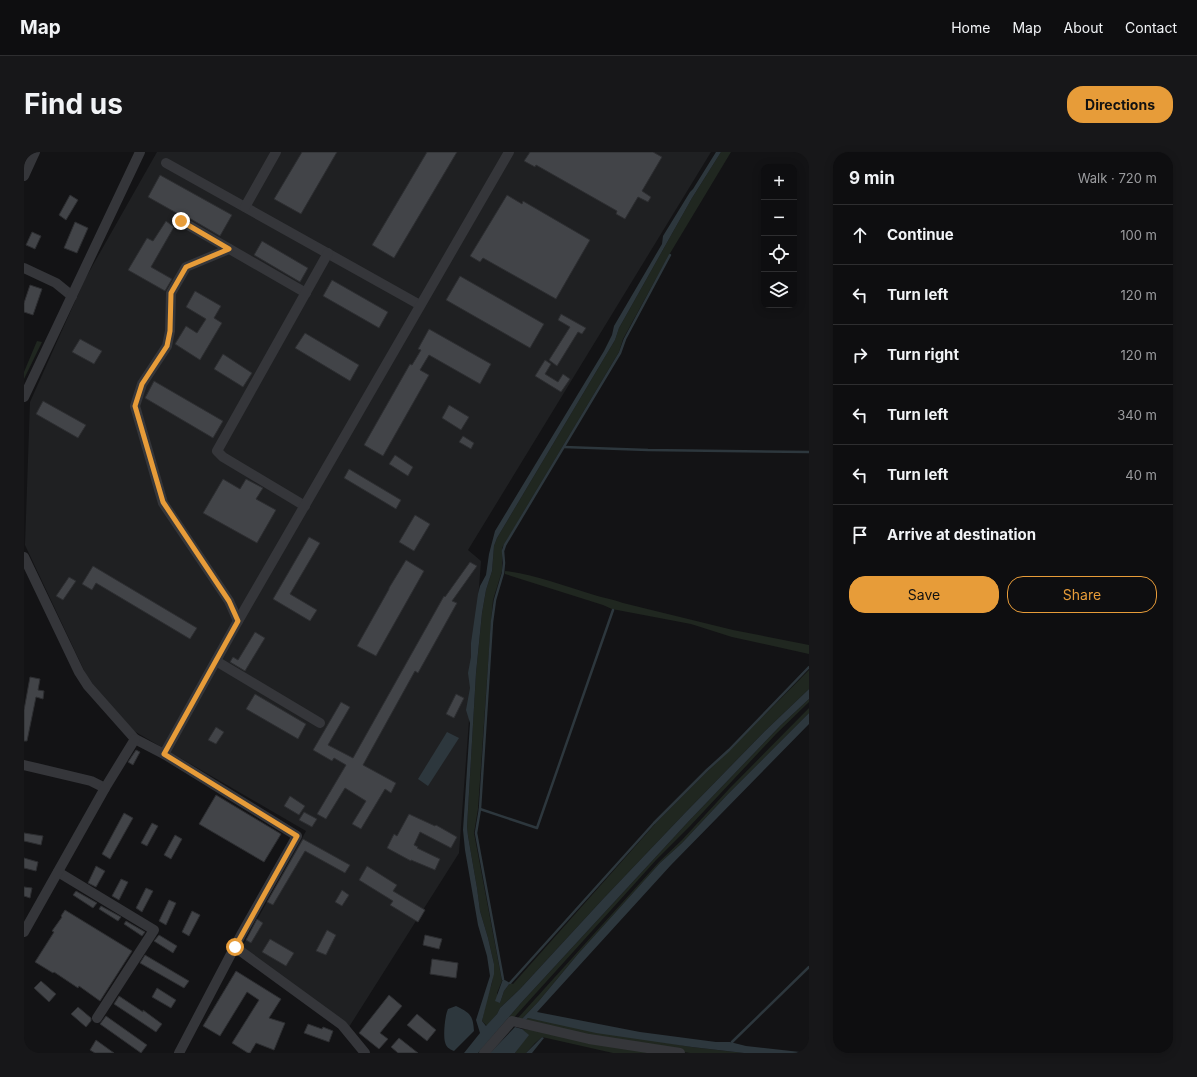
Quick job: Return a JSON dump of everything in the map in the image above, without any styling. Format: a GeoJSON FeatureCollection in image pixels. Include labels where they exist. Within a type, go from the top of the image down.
{"type":"FeatureCollection","features":[{"type":"Feature","properties":{"kind":"street"},"geometry":{"type":"LineString","coordinates":[[24,176],[35,152]]}},
{"type":"Feature","properties":{"kind":"street"},"geometry":{"type":"LineString","coordinates":[[24,396],[140,152]]}},
{"type":"Feature","properties":{"kind":"street"},"geometry":{"type":"LineString","coordinates":[[245,207],[276,152]]}},
{"type":"Feature","properties":{"kind":"street"},"geometry":{"type":"LineString","coordinates":[[164,754],[238,621],[509,152]]}},
{"type":"Feature","properties":{"kind":"street"},"geometry":{"type":"LineString","coordinates":[[166,163],[420,305]]}},
{"type":"Feature","properties":{"kind":"street"},"geometry":{"type":"LineString","coordinates":[[181,221],[306,293]]}},
{"type":"Feature","properties":{"kind":"street"},"geometry":{"type":"LineString","coordinates":[[229,249],[186,267],[171,293],[170,331],[167,346],[142,384],[135,406],[163,502],[229,601],[238,621]]}},
{"type":"Feature","properties":{"kind":"street"},"geometry":{"type":"LineString","coordinates":[[305,506],[222,457],[217,451],[328,253]]}},
{"type":"Feature","properties":{"kind":"street"},"geometry":{"type":"LineString","coordinates":[[24,268],[56,283],[72,296]]}},
{"type":"Feature","properties":{"kind":"street"},"geometry":{"type":"LineString","coordinates":[[24,557],[79,672],[88,686],[135,739],[164,754],[297,836],[235,947],[179,1053]]}},
{"type":"Feature","properties":{"kind":"street"},"geometry":{"type":"LineString","coordinates":[[216,661],[320,723]]}},
{"type":"Feature","properties":{"kind":"street"},"geometry":{"type":"LineString","coordinates":[[24,932],[105,788],[135,739]]}},
{"type":"Feature","properties":{"kind":"street"},"geometry":{"type":"LineString","coordinates":[[24,766],[91,781],[105,788]]}},
{"type":"Feature","properties":{"kind":"street"},"geometry":{"type":"LineString","coordinates":[[58,872],[154,930],[97,1018]]}},
{"type":"Feature","properties":{"kind":"street"},"geometry":{"type":"LineString","coordinates":[[235,947],[342,1025],[365,1053]]}},
{"type":"Feature","properties":{"kind":"street"},"geometry":{"type":"LineString","coordinates":[[484,1053],[512,1022],[589,1039],[680,1053]]}},
{"type":"Feature","properties":{"kind":"shaded area"},"geometry":{"type":"Polygon","coordinates":[[[157,152],[711,152],[468,550],[481,561],[459,853],[349,1027],[242,947],[306,831],[127,727],[89,681],[25,545],[30,402],[85,279],[157,152]]]}},
{"type":"Feature","properties":{"kind":"shaded area"},"geometry":{"type":"Polygon","coordinates":[[[716,152],[721,152],[692,198],[619,328],[615,340],[497,538],[494,546],[492,571],[486,590],[482,613],[476,673],[467,827],[480,911],[494,964],[494,974],[482,1021],[486,1026],[497,1014],[500,1008],[520,989],[684,814],[765,731],[809,689],[809,699],[781,725],[688,822],[521,1003],[478,1053],[464,1053],[480,1033],[476,1020],[490,976],[487,956],[478,925],[463,830],[470,723],[466,710],[470,688],[468,673],[471,657],[471,643],[478,594],[480,586],[486,575],[489,554],[495,531],[604,351],[612,335],[614,326],[662,244],[663,236],[716,152]]]}},
{"type":"Feature","properties":{"kind":"shaded area"},"geometry":{"type":"Polygon","coordinates":[[[721,152],[731,152],[669,255],[623,339],[619,352],[502,548],[502,571],[493,600],[478,809],[474,833],[502,981],[497,993],[500,1003],[504,991],[510,983],[513,984],[655,824],[809,670],[809,689],[765,731],[684,814],[520,989],[500,1008],[487,1026],[482,1021],[492,983],[494,964],[480,911],[467,827],[476,673],[482,613],[486,590],[492,571],[494,546],[497,538],[615,340],[619,328],[692,198],[721,152]]]}},
{"type":"Feature","properties":{"kind":"shaded area"},"geometry":{"type":"Polygon","coordinates":[[[37,341],[42,342],[24,379],[24,372],[37,341]]]}},
{"type":"Feature","properties":{"kind":"shaded area"},"geometry":{"type":"Polygon","coordinates":[[[505,571],[538,577],[623,603],[733,630],[809,645],[809,654],[732,637],[691,624],[612,609],[505,574],[505,571]]]}},
{"type":"Feature","properties":{"kind":"shaded area"},"geometry":{"type":"Polygon","coordinates":[[[809,699],[809,702],[776,734],[656,860],[482,1053],[478,1053],[521,1003],[688,822],[781,725],[809,699]]]}},
{"type":"Feature","properties":{"kind":"shaded area"},"geometry":{"type":"Polygon","coordinates":[[[809,708],[809,713],[727,795],[682,843],[660,863],[519,1022],[517,1019],[659,862],[809,708]]]}},
{"type":"Feature","properties":{"kind":"shaded area"},"geometry":{"type":"Polygon","coordinates":[[[809,713],[809,724],[671,865],[537,1012],[640,1032],[809,1053],[744,1053],[596,1033],[528,1018],[523,1022],[519,1022],[660,863],[682,843],[727,795],[809,713]]]}},
{"type":"Feature","properties":{"kind":"shaded area"},"geometry":{"type":"Polygon","coordinates":[[[447,732],[459,738],[428,786],[418,779],[447,732]]]}},
{"type":"Feature","properties":{"kind":"shaded area"},"geometry":{"type":"Polygon","coordinates":[[[503,979],[510,983],[504,991],[500,1003],[495,1001],[503,979]]]}},
{"type":"Feature","properties":{"kind":"shaded area"},"geometry":{"type":"Polygon","coordinates":[[[456,1006],[470,1015],[473,1021],[474,1031],[454,1051],[449,1049],[446,1045],[444,1030],[448,1009],[456,1006]]]}},
{"type":"Feature","properties":{"kind":"shaded area"},"geometry":{"type":"Polygon","coordinates":[[[528,1018],[692,1047],[744,1053],[690,1053],[634,1045],[523,1022],[528,1018]]]}},
{"type":"Feature","properties":{"kind":"shaded area"},"geometry":{"type":"Polygon","coordinates":[[[515,1027],[522,1029],[529,1035],[515,1053],[490,1053],[515,1027]]]}},
{"type":"Feature","properties":{"kind":"shaded area"},"geometry":{"type":"Polygon","coordinates":[[[522,1029],[535,1030],[662,1053],[613,1053],[542,1037],[526,1053],[515,1053],[528,1035],[522,1029]]]}},
{"type":"Feature","properties":{"kind":"shaded area"},"geometry":{"type":"Polygon","coordinates":[[[542,1037],[544,1038],[532,1053],[526,1053],[542,1037]]]}},
{"type":"Feature","properties":{"kind":"building"},"geometry":{"type":"Polygon","coordinates":[[[302,152],[337,152],[301,214],[274,199],[302,152]]]}},
{"type":"Feature","properties":{"kind":"building"},"geometry":{"type":"Polygon","coordinates":[[[427,152],[457,152],[394,258],[372,245],[427,152]]]}},
{"type":"Feature","properties":{"kind":"building"},"geometry":{"type":"Polygon","coordinates":[[[530,152],[653,152],[662,157],[642,191],[651,197],[648,202],[638,197],[625,219],[616,214],[617,211],[536,165],[535,167],[524,161],[530,152]]]}},
{"type":"Feature","properties":{"kind":"building"},"geometry":{"type":"Polygon","coordinates":[[[160,175],[232,215],[220,236],[184,215],[180,215],[148,197],[160,175]]]}},
{"type":"Feature","properties":{"kind":"building"},"geometry":{"type":"Polygon","coordinates":[[[70,195],[78,200],[66,220],[59,215],[70,195]]]}},
{"type":"Feature","properties":{"kind":"building"},"geometry":{"type":"Polygon","coordinates":[[[507,195],[522,204],[523,201],[590,240],[556,299],[483,258],[480,262],[470,256],[507,195]]]}},
{"type":"Feature","properties":{"kind":"building"},"geometry":{"type":"Polygon","coordinates":[[[166,221],[174,227],[151,267],[172,279],[165,291],[128,270],[147,238],[153,241],[166,221]]]}},
{"type":"Feature","properties":{"kind":"building"},"geometry":{"type":"Polygon","coordinates":[[[75,222],[88,228],[77,253],[64,248],[75,222]]]}},
{"type":"Feature","properties":{"kind":"building"},"geometry":{"type":"Polygon","coordinates":[[[32,232],[41,236],[35,249],[26,245],[32,232]]]}},
{"type":"Feature","properties":{"kind":"building"},"geometry":{"type":"Polygon","coordinates":[[[262,241],[308,268],[300,282],[254,255],[262,241]]]}},
{"type":"Feature","properties":{"kind":"building"},"geometry":{"type":"Polygon","coordinates":[[[460,276],[544,324],[530,348],[446,300],[460,276]]]}},
{"type":"Feature","properties":{"kind":"building"},"geometry":{"type":"Polygon","coordinates":[[[332,280],[388,312],[379,328],[323,296],[332,280]]]}},
{"type":"Feature","properties":{"kind":"building"},"geometry":{"type":"Polygon","coordinates":[[[30,285],[42,289],[33,315],[24,312],[24,303],[30,285]]]}},
{"type":"Feature","properties":{"kind":"building"},"geometry":{"type":"Polygon","coordinates":[[[195,291],[221,306],[214,318],[222,323],[200,360],[175,344],[186,326],[197,333],[206,319],[186,307],[195,291]]]}},
{"type":"Feature","properties":{"kind":"building"},"geometry":{"type":"Polygon","coordinates":[[[561,314],[586,328],[582,334],[578,332],[557,366],[549,360],[570,327],[558,320],[561,314]]]}},
{"type":"Feature","properties":{"kind":"building"},"geometry":{"type":"Polygon","coordinates":[[[429,329],[491,364],[480,384],[429,355],[420,370],[429,375],[383,456],[364,445],[410,364],[412,365],[421,350],[418,349],[429,329]]]}},
{"type":"Feature","properties":{"kind":"building"},"geometry":{"type":"Polygon","coordinates":[[[305,333],[359,365],[350,381],[295,348],[305,333]]]}},
{"type":"Feature","properties":{"kind":"building"},"geometry":{"type":"Polygon","coordinates":[[[80,339],[102,351],[94,364],[72,352],[80,339]]]}},
{"type":"Feature","properties":{"kind":"building"},"geometry":{"type":"Polygon","coordinates":[[[223,354],[252,373],[243,387],[214,369],[223,354]]]}},
{"type":"Feature","properties":{"kind":"building"},"geometry":{"type":"Polygon","coordinates":[[[545,360],[551,364],[545,374],[558,382],[563,374],[570,379],[561,392],[535,376],[545,360]]]}},
{"type":"Feature","properties":{"kind":"building"},"geometry":{"type":"Polygon","coordinates":[[[154,381],[223,421],[213,438],[145,398],[154,381]]]}},
{"type":"Feature","properties":{"kind":"building"},"geometry":{"type":"Polygon","coordinates":[[[43,401],[86,425],[78,438],[36,414],[43,401]]]}},
{"type":"Feature","properties":{"kind":"building"},"geometry":{"type":"Polygon","coordinates":[[[449,405],[469,417],[461,430],[442,418],[449,405]]]}},
{"type":"Feature","properties":{"kind":"building"},"geometry":{"type":"Polygon","coordinates":[[[463,436],[474,443],[471,449],[459,442],[463,436]]]}},
{"type":"Feature","properties":{"kind":"building"},"geometry":{"type":"Polygon","coordinates":[[[395,455],[413,467],[408,476],[389,464],[395,455]]]}},
{"type":"Feature","properties":{"kind":"building"},"geometry":{"type":"Polygon","coordinates":[[[349,469],[401,500],[396,509],[344,478],[349,469]]]}},
{"type":"Feature","properties":{"kind":"building"},"geometry":{"type":"Polygon","coordinates":[[[223,479],[240,489],[246,479],[263,488],[256,499],[276,510],[257,543],[203,513],[223,479]]]}},
{"type":"Feature","properties":{"kind":"building"},"geometry":{"type":"Polygon","coordinates":[[[415,515],[430,524],[414,551],[399,542],[415,515]]]}},
{"type":"Feature","properties":{"kind":"building"},"geometry":{"type":"Polygon","coordinates":[[[309,537],[320,543],[290,594],[317,610],[310,621],[273,599],[309,537]]]}},
{"type":"Feature","properties":{"kind":"building"},"geometry":{"type":"Polygon","coordinates":[[[406,560],[424,571],[376,656],[357,646],[406,560]]]}},
{"type":"Feature","properties":{"kind":"building"},"geometry":{"type":"Polygon","coordinates":[[[470,562],[477,566],[452,601],[457,603],[418,673],[415,671],[363,765],[396,783],[391,793],[385,789],[361,829],[352,824],[366,801],[345,788],[326,819],[317,814],[346,765],[334,758],[332,761],[313,750],[341,702],[350,707],[328,745],[353,758],[444,596],[445,597],[470,562]]]}},
{"type":"Feature","properties":{"kind":"building"},"geometry":{"type":"Polygon","coordinates":[[[93,566],[197,628],[190,639],[96,583],[92,590],[82,584],[93,566]]]}},
{"type":"Feature","properties":{"kind":"building"},"geometry":{"type":"Polygon","coordinates":[[[69,577],[76,581],[63,600],[56,596],[69,577]]]}},
{"type":"Feature","properties":{"kind":"building"},"geometry":{"type":"Polygon","coordinates":[[[255,632],[265,638],[245,671],[230,662],[233,657],[238,660],[255,632]]]}},
{"type":"Feature","properties":{"kind":"building"},"geometry":{"type":"Polygon","coordinates":[[[30,677],[40,679],[38,690],[44,691],[43,699],[36,697],[27,741],[24,741],[24,710],[30,677]]]}},
{"type":"Feature","properties":{"kind":"building"},"geometry":{"type":"Polygon","coordinates":[[[255,694],[306,724],[298,739],[246,709],[255,694]]]}},
{"type":"Feature","properties":{"kind":"building"},"geometry":{"type":"Polygon","coordinates":[[[456,694],[464,698],[454,718],[446,714],[456,694]]]}},
{"type":"Feature","properties":{"kind":"building"},"geometry":{"type":"Polygon","coordinates":[[[216,727],[224,732],[216,744],[208,740],[216,727]]]}},
{"type":"Feature","properties":{"kind":"building"},"geometry":{"type":"Polygon","coordinates":[[[136,750],[140,752],[133,765],[128,762],[136,750]]]}},
{"type":"Feature","properties":{"kind":"building"},"geometry":{"type":"Polygon","coordinates":[[[216,795],[281,834],[264,862],[199,824],[216,795]]]}},
{"type":"Feature","properties":{"kind":"building"},"geometry":{"type":"Polygon","coordinates":[[[290,796],[305,806],[299,815],[284,806],[290,796]]]}},
{"type":"Feature","properties":{"kind":"building"},"geometry":{"type":"Polygon","coordinates":[[[304,812],[317,819],[312,827],[299,820],[304,812]]]}},
{"type":"Feature","properties":{"kind":"building"},"geometry":{"type":"Polygon","coordinates":[[[124,813],[133,818],[110,859],[102,854],[124,813]]]}},
{"type":"Feature","properties":{"kind":"building"},"geometry":{"type":"Polygon","coordinates":[[[409,814],[435,826],[436,825],[457,837],[451,848],[420,832],[414,845],[418,847],[417,848],[440,859],[435,870],[411,861],[387,848],[394,834],[397,836],[409,814]]]}},
{"type":"Feature","properties":{"kind":"building"},"geometry":{"type":"Polygon","coordinates":[[[152,823],[158,826],[147,846],[141,843],[152,823]]]}},
{"type":"Feature","properties":{"kind":"building"},"geometry":{"type":"Polygon","coordinates":[[[24,833],[43,836],[41,845],[24,841],[24,833]]]}},
{"type":"Feature","properties":{"kind":"building"},"geometry":{"type":"Polygon","coordinates":[[[175,835],[182,839],[171,859],[164,855],[175,835]]]}},
{"type":"Feature","properties":{"kind":"building"},"geometry":{"type":"Polygon","coordinates":[[[303,839],[350,865],[345,873],[305,851],[273,905],[267,902],[303,839]]]}},
{"type":"Feature","properties":{"kind":"building"},"geometry":{"type":"Polygon","coordinates":[[[24,858],[38,862],[36,871],[24,868],[24,858]]]}},
{"type":"Feature","properties":{"kind":"building"},"geometry":{"type":"Polygon","coordinates":[[[96,866],[105,871],[96,887],[88,883],[96,866]]]}},
{"type":"Feature","properties":{"kind":"building"},"geometry":{"type":"Polygon","coordinates":[[[367,866],[397,885],[393,891],[425,910],[418,922],[390,905],[393,901],[359,880],[367,866]]]}},
{"type":"Feature","properties":{"kind":"building"},"geometry":{"type":"Polygon","coordinates":[[[121,879],[128,882],[119,900],[112,896],[121,879]]]}},
{"type":"Feature","properties":{"kind":"building"},"geometry":{"type":"Polygon","coordinates":[[[24,887],[32,888],[30,898],[24,896],[24,887]]]}},
{"type":"Feature","properties":{"kind":"building"},"geometry":{"type":"Polygon","coordinates":[[[146,888],[153,891],[142,912],[136,908],[146,888]]]}},
{"type":"Feature","properties":{"kind":"building"},"geometry":{"type":"Polygon","coordinates":[[[342,890],[349,895],[342,906],[335,902],[342,890]]]}},
{"type":"Feature","properties":{"kind":"building"},"geometry":{"type":"Polygon","coordinates":[[[76,891],[97,903],[93,908],[73,895],[76,891]]]}},
{"type":"Feature","properties":{"kind":"building"},"geometry":{"type":"Polygon","coordinates":[[[169,900],[176,903],[166,925],[159,921],[169,900]]]}},
{"type":"Feature","properties":{"kind":"building"},"geometry":{"type":"Polygon","coordinates":[[[101,906],[121,917],[118,921],[99,909],[101,906]]]}},
{"type":"Feature","properties":{"kind":"building"},"geometry":{"type":"Polygon","coordinates":[[[65,910],[132,951],[100,1001],[79,986],[78,988],[54,972],[53,973],[35,962],[54,932],[52,931],[65,910]]]}},
{"type":"Feature","properties":{"kind":"building"},"geometry":{"type":"Polygon","coordinates":[[[192,911],[200,915],[189,936],[182,932],[192,911]]]}},
{"type":"Feature","properties":{"kind":"building"},"geometry":{"type":"Polygon","coordinates":[[[257,919],[263,923],[251,943],[246,940],[257,919]]]}},
{"type":"Feature","properties":{"kind":"building"},"geometry":{"type":"Polygon","coordinates":[[[126,921],[145,932],[142,936],[124,924],[126,921]]]}},
{"type":"Feature","properties":{"kind":"building"},"geometry":{"type":"Polygon","coordinates":[[[327,930],[336,935],[326,955],[316,951],[327,930]]]}},
{"type":"Feature","properties":{"kind":"building"},"geometry":{"type":"Polygon","coordinates":[[[159,935],[177,946],[173,953],[154,941],[159,935]]]}},
{"type":"Feature","properties":{"kind":"building"},"geometry":{"type":"Polygon","coordinates":[[[425,935],[442,939],[439,949],[423,945],[425,935]]]}},
{"type":"Feature","properties":{"kind":"building"},"geometry":{"type":"Polygon","coordinates":[[[270,939],[294,953],[286,966],[262,952],[270,939]]]}},
{"type":"Feature","properties":{"kind":"building"},"geometry":{"type":"Polygon","coordinates":[[[145,955],[189,981],[184,988],[140,963],[145,955]]]}},
{"type":"Feature","properties":{"kind":"building"},"geometry":{"type":"Polygon","coordinates":[[[432,959],[458,963],[456,978],[430,974],[432,959]]]}},
{"type":"Feature","properties":{"kind":"building"},"geometry":{"type":"Polygon","coordinates":[[[236,971],[281,999],[269,1018],[285,1023],[274,1050],[256,1043],[250,1053],[248,1053],[232,1043],[259,1000],[247,992],[220,1036],[203,1026],[236,971]]]}},
{"type":"Feature","properties":{"kind":"building"},"geometry":{"type":"Polygon","coordinates":[[[41,981],[56,994],[49,1002],[34,988],[41,981]]]}},
{"type":"Feature","properties":{"kind":"building"},"geometry":{"type":"Polygon","coordinates":[[[157,988],[176,1000],[171,1008],[152,997],[157,988]]]}},
{"type":"Feature","properties":{"kind":"building"},"geometry":{"type":"Polygon","coordinates":[[[389,995],[402,1006],[380,1033],[388,1039],[379,1049],[359,1033],[389,995]]]}},
{"type":"Feature","properties":{"kind":"building"},"geometry":{"type":"Polygon","coordinates":[[[119,996],[143,1012],[143,1010],[162,1024],[156,1032],[114,1004],[119,996]]]}},
{"type":"Feature","properties":{"kind":"building"},"geometry":{"type":"Polygon","coordinates":[[[78,1007],[91,1018],[91,1021],[86,1027],[71,1014],[78,1007]]]}},
{"type":"Feature","properties":{"kind":"building"},"geometry":{"type":"Polygon","coordinates":[[[417,1014],[436,1030],[427,1041],[407,1025],[417,1014]]]}},
{"type":"Feature","properties":{"kind":"building"},"geometry":{"type":"Polygon","coordinates":[[[106,1016],[147,1045],[141,1053],[100,1024],[106,1016]]]}},
{"type":"Feature","properties":{"kind":"building"},"geometry":{"type":"Polygon","coordinates":[[[308,1024],[333,1031],[329,1042],[304,1033],[308,1024]]]}},
{"type":"Feature","properties":{"kind":"building"},"geometry":{"type":"Polygon","coordinates":[[[399,1038],[418,1053],[398,1053],[391,1047],[399,1038]]]}},
{"type":"Feature","properties":{"kind":"building"},"geometry":{"type":"Polygon","coordinates":[[[96,1040],[114,1053],[95,1053],[90,1050],[96,1040]]]}},
{"type":"Feature","properties":{"kind":"waterway"},"geometry":{"type":"LineString","coordinates":[[503,979],[476,833],[480,809],[492,622],[495,600],[503,573],[503,551],[505,545],[620,353],[625,339],[670,255]]}},
{"type":"Feature","properties":{"kind":"waterway"},"geometry":{"type":"LineString","coordinates":[[564,447],[648,450],[809,452]]}},
{"type":"Feature","properties":{"kind":"waterway"},"geometry":{"type":"LineString","coordinates":[[480,809],[537,828],[613,610]]}},
{"type":"Feature","properties":{"kind":"waterway"},"geometry":{"type":"LineString","coordinates":[[510,983],[654,823],[729,750],[809,667]]}},
{"type":"Feature","properties":{"kind":"waterway"},"geometry":{"type":"LineString","coordinates":[[732,1042],[809,967]]}},
{"type":"Feature","properties":{"kind":"route"},"geometry":{"type":"LineString","coordinates":[[181,221],[229,249],[186,267],[171,293],[170,331],[167,346],[142,384],[135,406],[163,502],[229,601],[238,621],[164,754],[297,836],[235,947]]}}]}
